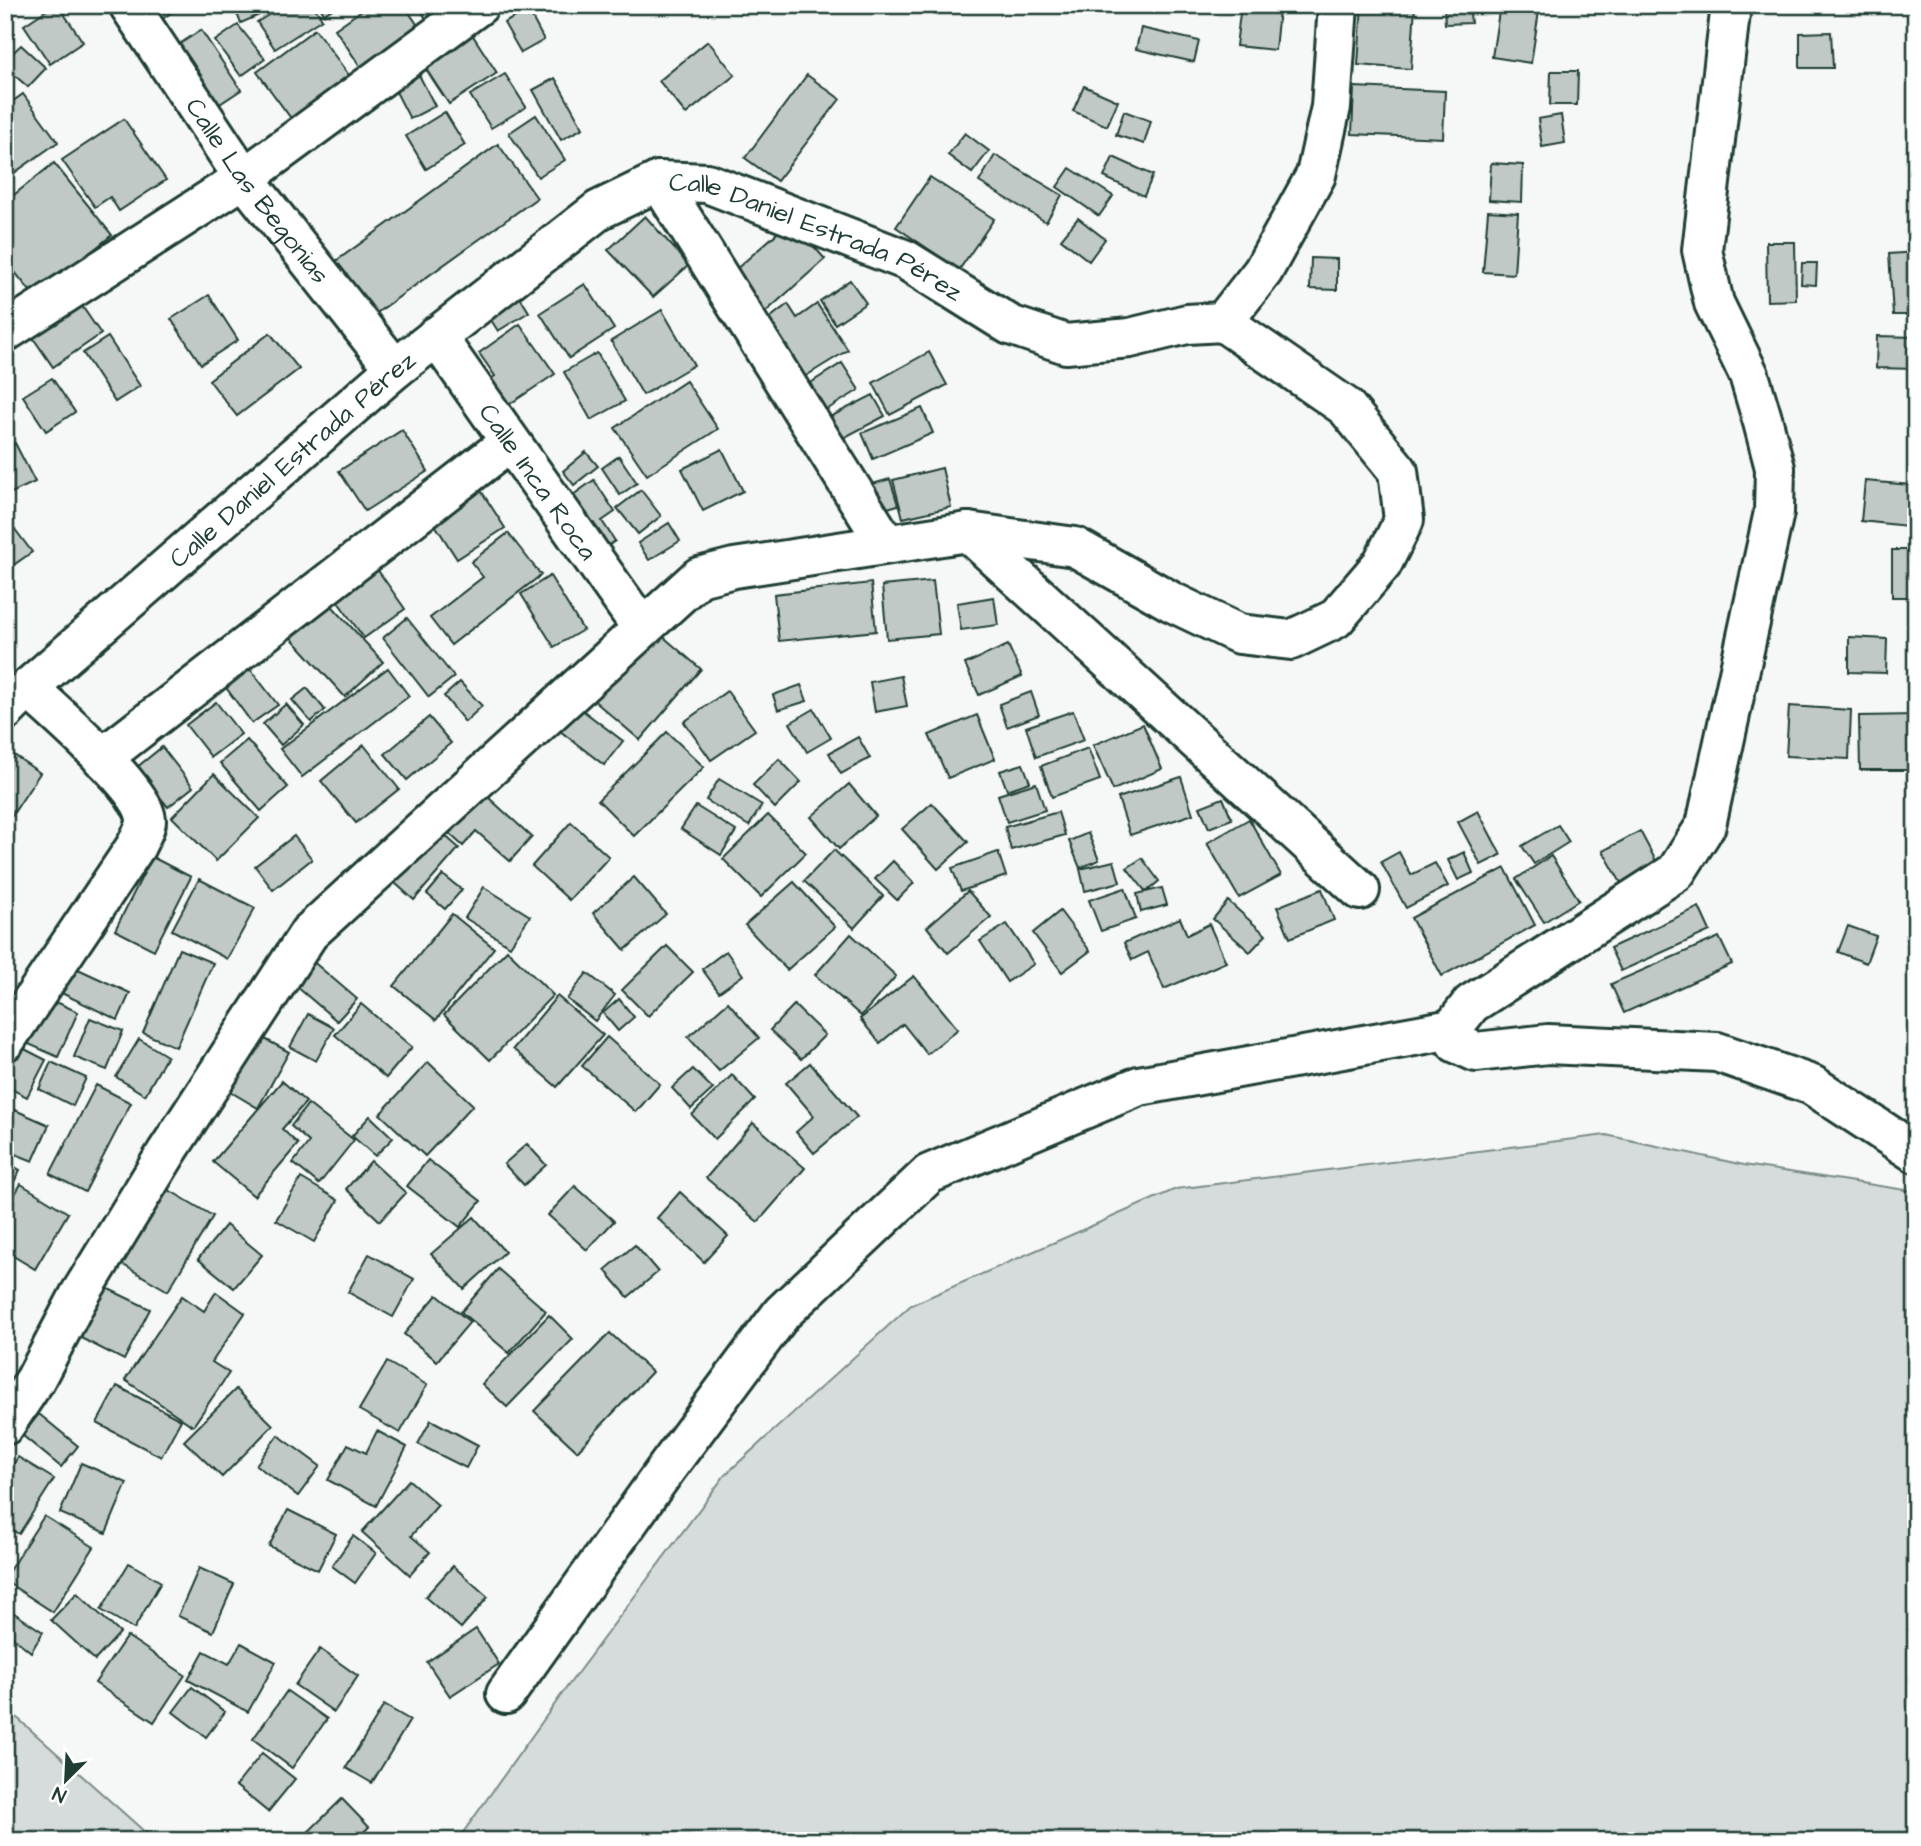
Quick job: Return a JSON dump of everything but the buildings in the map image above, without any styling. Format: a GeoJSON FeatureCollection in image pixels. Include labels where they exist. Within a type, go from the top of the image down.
{"type":"FeatureCollection","features":[{"type":"Feature","properties":{"kind":"street","name":"Calle Las Begonias"},"geometry":{"type":"LineString","coordinates":[[129,5],[244,178],[395,369]]}},
{"type":"Feature","properties":{"kind":"street"},"geometry":{"type":"LineString","coordinates":[[5,332],[244,178],[479,5]]}},
{"type":"Feature","properties":{"kind":"street"},"geometry":{"type":"LineString","coordinates":[[5,1426],[35,1380],[79,1296],[167,1152],[309,933],[699,577],[734,568],[968,532],[1075,547],[1172,602],[1240,634],[1291,640],[1335,619],[1382,564],[1404,520],[1398,471],[1346,407],[1223,322],[1263,271],[1316,175],[1331,107],[1338,5]]}},
{"type":"Feature","properties":{"kind":"street"},"geometry":{"type":"LineString","coordinates":[[506,1695],[666,1469],[782,1313],[929,1174],[1139,1086],[1452,1029],[1471,1004],[1676,872],[1706,825],[1774,512],[1775,468],[1763,422],[1749,375],[1714,303],[1702,250],[1731,5]]}},
{"type":"Feature","properties":{"kind":"street"},"geometry":{"type":"LineString","coordinates":[[659,181],[886,544]]}},
{"type":"Feature","properties":{"kind":"street","name":"Calle Daniel Estrada Pérez"},"geometry":{"type":"LineString","coordinates":[[17,700],[395,369],[599,209],[659,181],[707,183],[906,260],[1010,325],[1066,344],[1130,338],[1186,324],[1223,322]]}},
{"type":"Feature","properties":{"kind":"street","name":"Calle Inca Roca"},"geometry":{"type":"LineString","coordinates":[[436,336],[642,628]]}},
{"type":"Feature","properties":{"kind":"street"},"geometry":{"type":"LineString","coordinates":[[103,758],[510,442]]}},
{"type":"Feature","properties":{"kind":"street"},"geometry":{"type":"LineString","coordinates":[[968,532],[1360,890]]}},
{"type":"Feature","properties":{"kind":"street"},"geometry":{"type":"LineString","coordinates":[[5,1041],[136,846],[146,822],[141,804],[103,758],[17,700]]}},
{"type":"Feature","properties":{"kind":"street"},"geometry":{"type":"LineString","coordinates":[[1452,1029],[1457,1043],[1476,1052],[1549,1044],[1717,1052],[1812,1085],[1916,1153]]}},
{"type":"Feature","properties":{"kind":"shaded area"},"geometry":{"type":"Polygon","coordinates":[[[1606,1135],[1744,1165],[1912,1191],[1916,1196],[1916,1841],[457,1841],[567,1687],[725,1475],[911,1305],[1176,1189],[1606,1135]]]}},
{"type":"Feature","properties":{"kind":"shaded area"},"geometry":{"type":"Polygon","coordinates":[[[5,1707],[155,1841],[5,1841],[5,1707]]]}}]}
